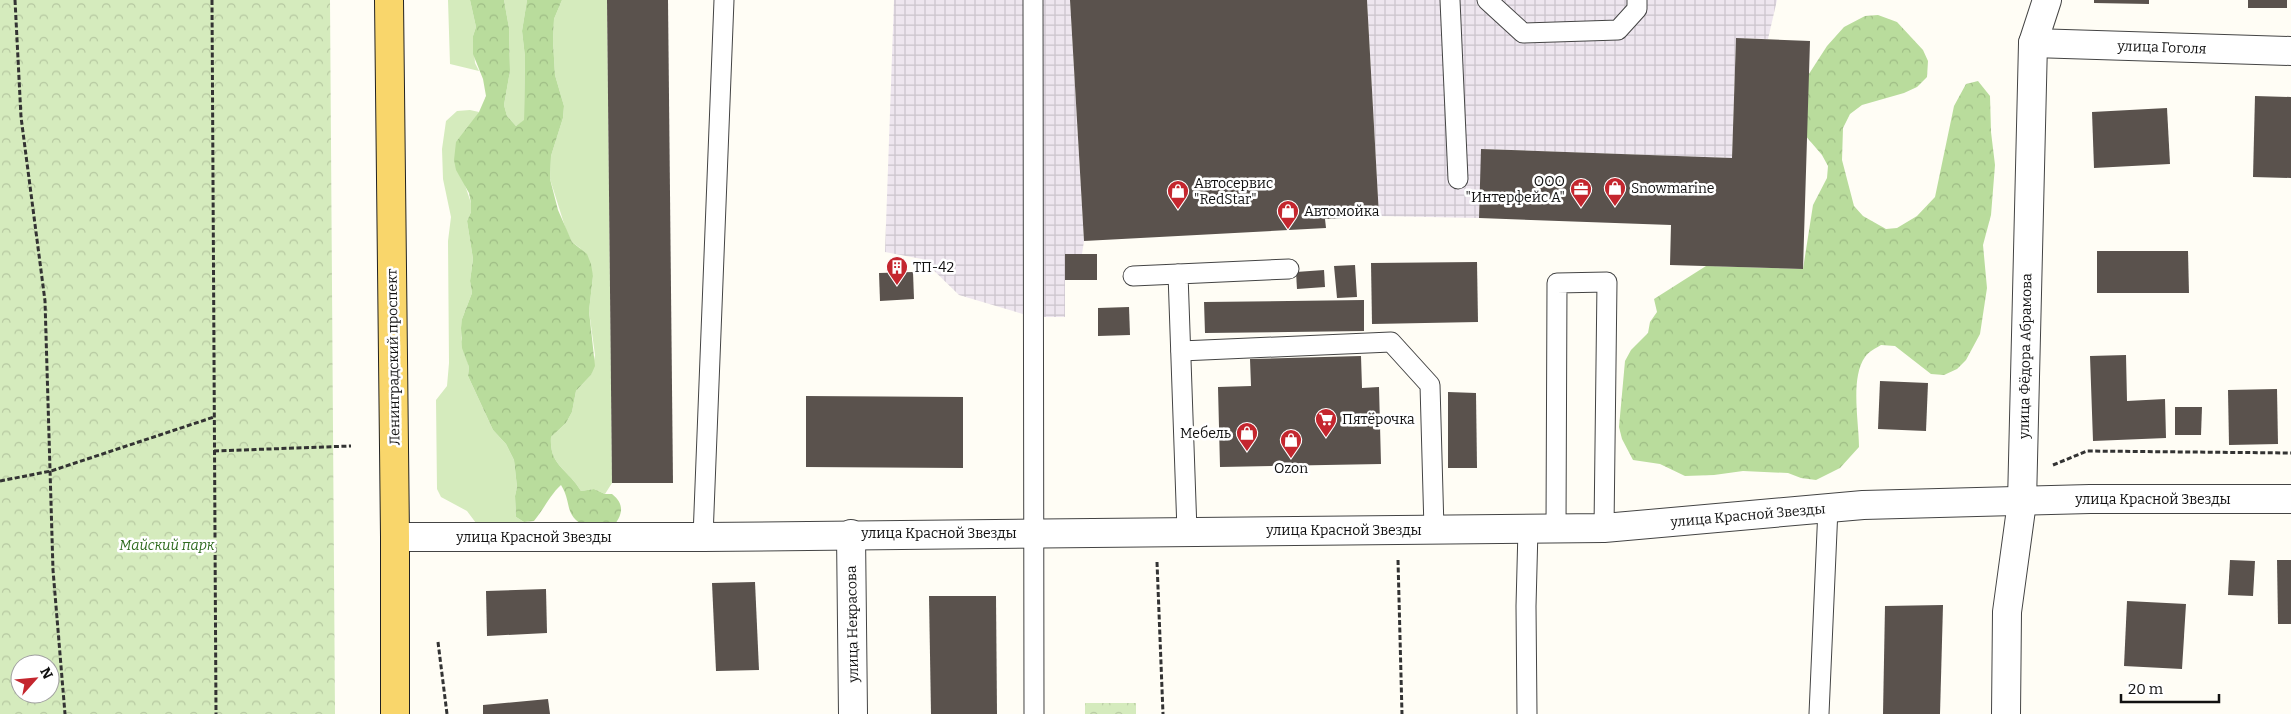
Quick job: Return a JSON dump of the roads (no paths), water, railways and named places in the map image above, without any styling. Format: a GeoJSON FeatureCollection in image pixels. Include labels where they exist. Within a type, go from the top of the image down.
{"type":"FeatureCollection","features":[{"type":"Feature","properties":{"kind":"main road","name":"Ленинградский проспект"},"geometry":{"type":"LineString","coordinates":[[389,0],[396,537],[395,714]]}},
{"type":"Feature","properties":{"kind":"street","name":"улица Фёдора Абрамова"},"geometry":{"type":"LineString","coordinates":[[2006,714],[2007,612],[2022,490],[2033,43],[2047,0]]}},
{"type":"Feature","properties":{"kind":"street","name":"улица Гоголя"},"geometry":{"type":"LineString","coordinates":[[2033,43],[2291,50]]}},
{"type":"Feature","properties":{"kind":"street","name":"улица Красной Звезды"},"geometry":{"type":"LineString","coordinates":[[396,537],[703,537],[851,534],[1604,528],[2022,490],[2090,499],[2291,499]]}},
{"type":"Feature","properties":{"kind":"street","name":"улица Некрасова"},"geometry":{"type":"LineString","coordinates":[[851,534],[853,714]]}},
{"type":"Feature","properties":{"kind":"lane"},"geometry":{"type":"LineString","coordinates":[[703,537],[724,0]]}},
{"type":"Feature","properties":{"kind":"lane"},"geometry":{"type":"LineString","coordinates":[[1033,0],[1034,714]]}},
{"type":"Feature","properties":{"kind":"lane"},"geometry":{"type":"LineString","coordinates":[[1450,0],[1458,179]]}},
{"type":"Feature","properties":{"kind":"lane"},"geometry":{"type":"LineString","coordinates":[[1486,0],[1523,33],[1618,30],[1637,8],[1637,0]]}},
{"type":"Feature","properties":{"kind":"lane"},"geometry":{"type":"LineString","coordinates":[[1133,276],[1289,269]]}},
{"type":"Feature","properties":{"kind":"lane"},"geometry":{"type":"LineString","coordinates":[[1178,274],[1187,531]]}},
{"type":"Feature","properties":{"kind":"lane"},"geometry":{"type":"LineString","coordinates":[[1556,528],[1557,283],[1607,282],[1604,528]]}},
{"type":"Feature","properties":{"kind":"lane"},"geometry":{"type":"LineString","coordinates":[[1181,351],[1391,342],[1430,386],[1434,529]]}},
{"type":"Feature","properties":{"kind":"lane"},"geometry":{"type":"LineString","coordinates":[[1819,714],[1828,508]]}},
{"type":"Feature","properties":{"kind":"lane"},"geometry":{"type":"LineString","coordinates":[[1527,714],[1526,606],[1528,529]]}},
{"type":"Feature","properties":{"kind":"place","name":"Snowmarine"},"geometry":{"type":"Point","coordinates":[1615,207]}},
{"type":"Feature","properties":{"kind":"place","name":"ООО \"Интерфейс А\""},"geometry":{"type":"Point","coordinates":[1581,208]}},
{"type":"Feature","properties":{"kind":"place","name":"Автосервис \"RedStar\""},"geometry":{"type":"Point","coordinates":[1178,210]}},
{"type":"Feature","properties":{"kind":"place","name":"Автомойка"},"geometry":{"type":"Point","coordinates":[1288,230]}},
{"type":"Feature","properties":{"kind":"place","name":"ТП-42"},"geometry":{"type":"Point","coordinates":[897,286]}},
{"type":"Feature","properties":{"kind":"place","name":"Пятёрочка"},"geometry":{"type":"Point","coordinates":[1326,438]}},
{"type":"Feature","properties":{"kind":"place","name":"Мебель"},"geometry":{"type":"Point","coordinates":[1247,452]}},
{"type":"Feature","properties":{"kind":"place","name":"Ozon"},"geometry":{"type":"Point","coordinates":[1291,459]}},
{"type":"Feature","properties":{"kind":"park label","name":"Майский парк"},"geometry":{"type":"Point","coordinates":[167,545]}}]}
